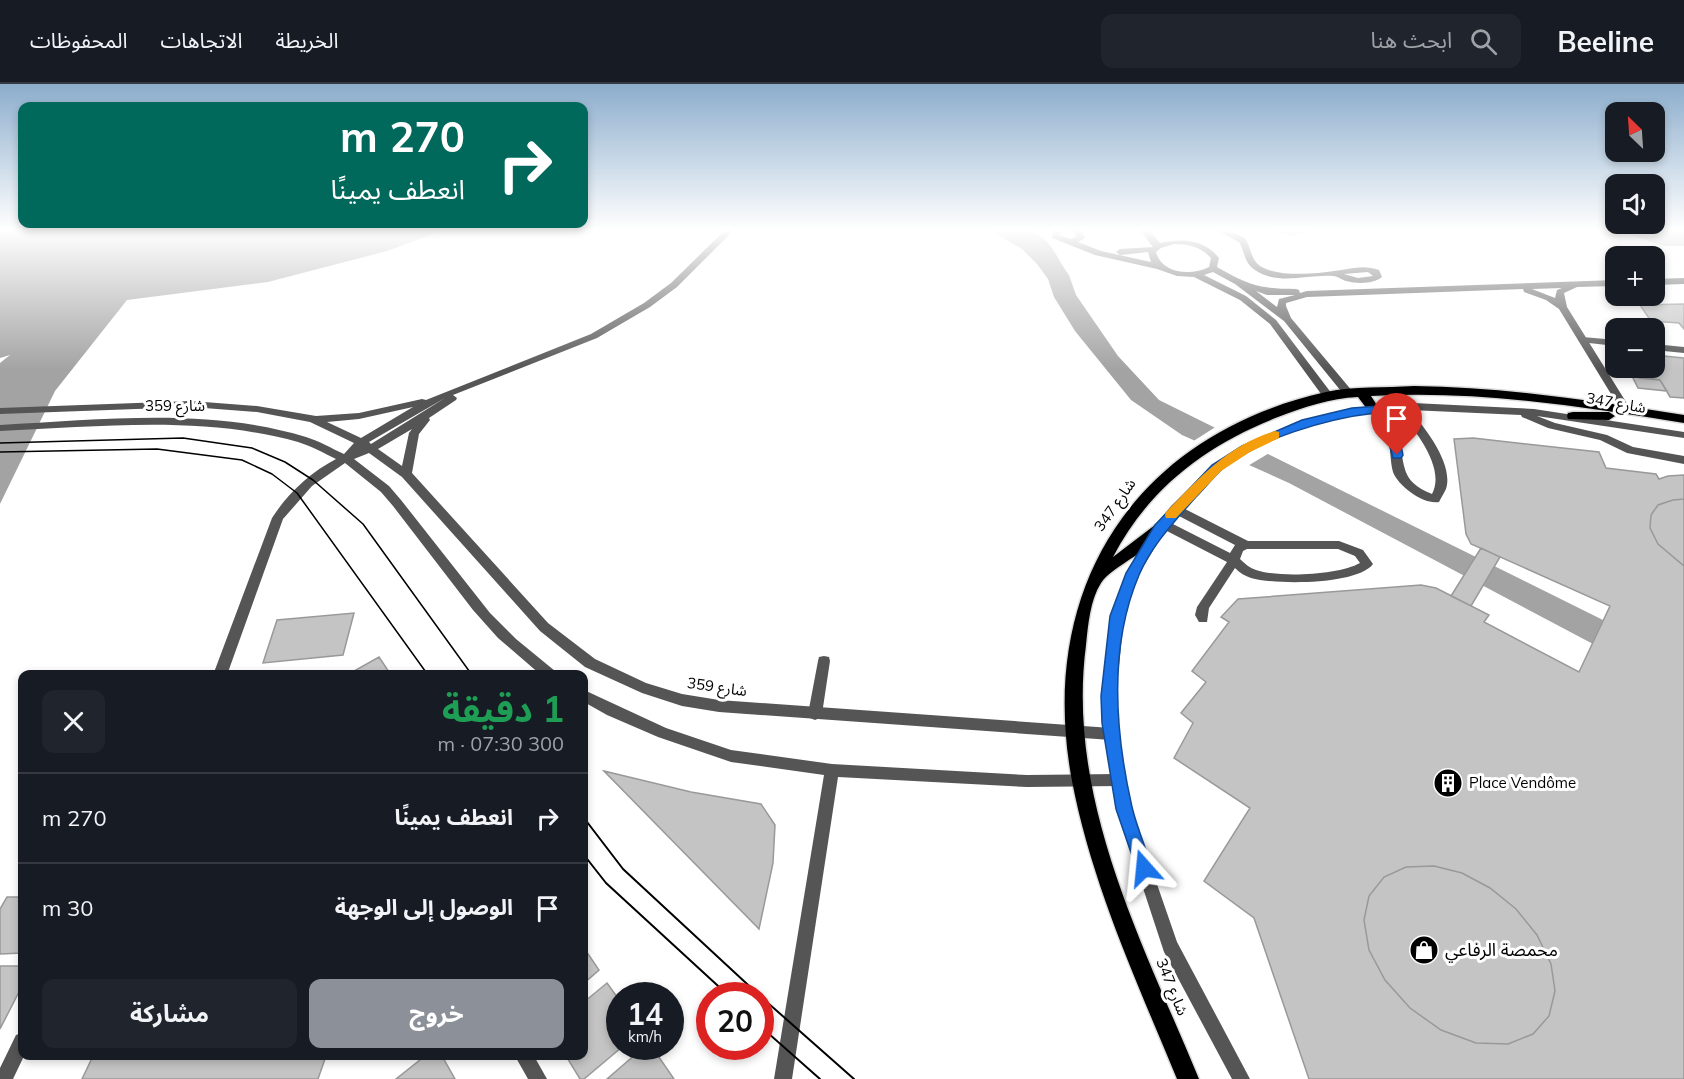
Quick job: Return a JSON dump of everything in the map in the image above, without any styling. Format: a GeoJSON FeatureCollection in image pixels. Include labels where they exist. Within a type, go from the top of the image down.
{"type":"FeatureCollection","features":[{"type":"Feature","properties":{"kind":"main road","name":"شارع 347"},"geometry":{"type":"LineString","coordinates":[[1188,1079],[1147,983],[1092,831],[1080,780],[1075,730],[1079,636],[1083,613],[1094,580],[1121,529],[1149,491],[1191,454],[1210,441],[1243,425],[1328,396],[1447,389],[1496,391],[1684,419]]}},
{"type":"Feature","properties":{"kind":"main road"},"geometry":{"type":"LineString","coordinates":[[1355,393],[1376,410]]}},
{"type":"Feature","properties":{"kind":"main road"},"geometry":{"type":"LineString","coordinates":[[1573,416],[1611,416],[1684,428]]}},
{"type":"Feature","properties":{"kind":"main road"},"geometry":{"type":"LineString","coordinates":[[1094,580],[1162,526]]}},
{"type":"Feature","properties":{"kind":"street","name":"شارع 359"},"geometry":{"type":"LineString","coordinates":[[346,458],[438,402],[468,387],[594,336],[647,304],[683,276]]}},
{"type":"Feature","properties":{"kind":"street"},"geometry":{"type":"LineString","coordinates":[[1200,276],[1243,298],[1273,322],[1328,396]]}},
{"type":"Feature","properties":{"kind":"street"},"geometry":{"type":"LineString","coordinates":[[1228,276],[1287,319],[1355,393]]}},
{"type":"Feature","properties":{"kind":"street"},"geometry":{"type":"LineString","coordinates":[[1344,276],[1348,280],[1377,276]]}},
{"type":"Feature","properties":{"kind":"street"},"geometry":{"type":"LineString","coordinates":[[1363,279],[1372,291]]}},
{"type":"Feature","properties":{"kind":"street"},"geometry":{"type":"LineString","coordinates":[[1665,282],[1684,281]]}},
{"type":"Feature","properties":{"kind":"street"},"geometry":{"type":"LineString","coordinates":[[1238,282],[1267,292],[1306,294],[1605,284]]}},
{"type":"Feature","properties":{"kind":"street"},"geometry":{"type":"LineString","coordinates":[[1577,285],[1560,292],[1562,307],[1626,410]]}},
{"type":"Feature","properties":{"kind":"street"},"geometry":{"type":"LineString","coordinates":[[1505,286],[1538,293],[1562,307]]}},
{"type":"Feature","properties":{"kind":"street"},"geometry":{"type":"LineString","coordinates":[[1287,319],[1281,306],[1282,301],[1306,294]]}},
{"type":"Feature","properties":{"kind":"street"},"geometry":{"type":"LineString","coordinates":[[1583,340],[1605,342]]}},
{"type":"Feature","properties":{"kind":"street"},"geometry":{"type":"LineString","coordinates":[[1665,348],[1684,350]]}},
{"type":"Feature","properties":{"kind":"street","name":"شارع 359"},"geometry":{"type":"LineString","coordinates":[[0,411],[191,404],[226,405],[313,419],[359,416],[438,402]]}},
{"type":"Feature","properties":{"kind":"street","name":"شارع 359"},"geometry":{"type":"LineString","coordinates":[[406,474],[414,434],[438,402]]}},
{"type":"Feature","properties":{"kind":"street"},"geometry":{"type":"LineString","coordinates":[[1376,410],[1393,436],[1399,473],[1422,494],[1434,499],[1439,493],[1441,483],[1432,449],[1419,426],[1402,407]]}},
{"type":"Feature","properties":{"kind":"street","name":"شارع 347"},"geometry":{"type":"LineString","coordinates":[[1241,1079],[1170,946],[1124,809],[1112,734],[1109,696],[1118,616],[1133,573],[1162,526],[1175,509],[1216,468],[1267,438],[1306,423],[1352,412],[1402,407],[1458,407],[1517,411],[1573,416],[1684,435]]}},
{"type":"Feature","properties":{"kind":"street"},"geometry":{"type":"LineString","coordinates":[[1517,411],[1552,426],[1603,437],[1631,450],[1684,460]]}},
{"type":"Feature","properties":{"kind":"street","name":"شارع 359"},"geometry":{"type":"LineString","coordinates":[[313,419],[366,445],[406,474],[544,627],[590,663],[642,687],[682,700],[719,706],[1112,734]]}},
{"type":"Feature","properties":{"kind":"street","name":"شارع 359"},"geometry":{"type":"LineString","coordinates":[[0,428],[180,421],[213,423],[276,433],[305,441],[346,458],[382,486],[476,607],[514,646],[544,670]]}},
{"type":"Feature","properties":{"kind":"street"},"geometry":{"type":"LineString","coordinates":[[222,670],[278,518],[297,493],[346,458]]}},
{"type":"Feature","properties":{"kind":"street"},"geometry":{"type":"LineString","coordinates":[[1175,509],[1246,545]]}},
{"type":"Feature","properties":{"kind":"street"},"geometry":{"type":"LineString","coordinates":[[1162,526],[1234,560],[1251,573],[1301,578],[1354,570],[1367,564],[1363,557],[1351,548],[1339,545],[1246,545],[1238,548],[1234,560],[1203,607],[1201,615],[1203,620]]}},
{"type":"Feature","properties":{"kind":"street"},"geometry":{"type":"LineString","coordinates":[[815,714],[824,661]]}},
{"type":"Feature","properties":{"kind":"street"},"geometry":{"type":"LineString","coordinates":[[588,698],[653,728],[731,756],[832,770],[1026,781],[1119,780]]}},
{"type":"Feature","properties":{"kind":"street"},"geometry":{"type":"LineString","coordinates":[[783,1079],[832,770]]}},
{"type":"Feature","properties":{"kind":"street"},"geometry":{"type":"LineString","coordinates":[[4,1079],[18,1049]]}},
{"type":"Feature","properties":{"kind":"street"},"geometry":{"type":"LineString","coordinates":[[526,1060],[538,1079]]}},
{"type":"Feature","properties":{"kind":"shaded area"},"geometry":{"type":"Polygon","coordinates":[[[0,276],[289,276],[268,282],[127,300],[55,391],[0,504],[0,363],[10,355],[0,358],[0,276]]]}},
{"type":"Feature","properties":{"kind":"shaded area"},"geometry":{"type":"Polygon","coordinates":[[[1046,276],[1070,276],[1076,295],[1118,356],[1159,400],[1603,620],[1593,644],[1289,483],[1182,435],[1131,400],[1075,331],[1054,297],[1046,276]]]}},
{"type":"Feature","properties":{"kind":"pier"},"geometry":{"type":"Polygon","coordinates":[[[1217,426],[1271,452],[1246,467],[1192,442],[1217,426]]]}},
{"type":"Feature","properties":{"kind":"building"},"geometry":{"type":"Polygon","coordinates":[[[1684,304],[1684,329],[1679,323],[1665,322],[1665,318],[1649,318],[1641,306],[1684,304]]]}},
{"type":"Feature","properties":{"kind":"building"},"geometry":{"type":"Polygon","coordinates":[[[1665,356],[1684,358],[1684,398],[1670,397],[1660,380],[1639,378],[1665,378],[1665,356]]]}},
{"type":"Feature","properties":{"kind":"building"},"geometry":{"type":"Polygon","coordinates":[[[1633,378],[1660,380],[1667,391],[1638,388],[1633,378]]]}},
{"type":"Feature","properties":{"kind":"building","name":"Place Vendôme"},"geometry":{"type":"Polygon","coordinates":[[[1473,438],[1599,452],[1606,468],[1656,474],[1659,479],[1684,475],[1684,1079],[1309,1079],[1254,918],[1204,881],[1250,808],[1174,758],[1193,723],[1181,713],[1206,682],[1192,671],[1229,622],[1221,617],[1238,599],[1421,585],[1436,588],[1489,615],[1484,622],[1579,672],[1610,606],[1471,544],[1466,534],[1454,439],[1473,438]]]}},
{"type":"Feature","properties":{"kind":"building","name":"Place Vendôme"},"geometry":{"type":"Polygon","coordinates":[[[1473,438],[1599,452],[1606,468],[1656,474],[1659,479],[1684,475],[1684,1079],[1309,1079],[1254,918],[1204,881],[1250,808],[1174,758],[1193,723],[1181,713],[1206,682],[1192,671],[1229,622],[1221,617],[1238,599],[1421,585],[1436,588],[1489,615],[1484,622],[1579,672],[1610,606],[1471,544],[1466,534],[1454,439],[1473,438]]]}},
{"type":"Feature","properties":{"kind":"building"},"geometry":{"type":"Polygon","coordinates":[[[1684,499],[1684,566],[1658,544],[1650,528],[1651,515],[1658,505],[1684,499]]]}},
{"type":"Feature","properties":{"kind":"building"},"geometry":{"type":"Polygon","coordinates":[[[1481,548],[1500,557],[1471,606],[1451,596],[1481,548]]]}},
{"type":"Feature","properties":{"kind":"building"},"geometry":{"type":"Polygon","coordinates":[[[354,613],[343,655],[263,663],[277,620],[354,613]]]}},
{"type":"Feature","properties":{"kind":"building"},"geometry":{"type":"Polygon","coordinates":[[[379,657],[388,670],[356,670],[379,657]]]}},
{"type":"Feature","properties":{"kind":"building"},"geometry":{"type":"Polygon","coordinates":[[[604,771],[691,792],[761,804],[775,825],[773,863],[759,929],[604,771]]]}},
{"type":"Feature","properties":{"kind":"building"},"geometry":{"type":"Polygon","coordinates":[[[1434,866],[1462,873],[1490,888],[1516,909],[1537,935],[1551,964],[1555,991],[1549,1016],[1533,1034],[1508,1044],[1476,1043],[1441,1030],[1410,1008],[1385,980],[1369,950],[1364,920],[1369,896],[1384,877],[1406,867],[1434,866]]]}},
{"type":"Feature","properties":{"kind":"building"},"geometry":{"type":"Polygon","coordinates":[[[7,897],[18,897],[18,953],[0,954],[0,909],[7,897]]]}},
{"type":"Feature","properties":{"kind":"building"},"geometry":{"type":"Polygon","coordinates":[[[588,954],[599,970],[588,980],[588,954]]]}},
{"type":"Feature","properties":{"kind":"building"},"geometry":{"type":"Polygon","coordinates":[[[0,966],[18,966],[18,994],[0,1029],[0,966]]]}},
{"type":"Feature","properties":{"kind":"building"},"geometry":{"type":"Polygon","coordinates":[[[606,984],[607,1060],[584,1079],[580,1079],[568,1060],[588,1060],[588,999],[606,984]]]}},
{"type":"Feature","properties":{"kind":"building"},"geometry":{"type":"Polygon","coordinates":[[[91,1060],[325,1060],[318,1079],[82,1079],[91,1060]]]}},
{"type":"Feature","properties":{"kind":"building"},"geometry":{"type":"Polygon","coordinates":[[[420,1060],[444,1060],[455,1079],[396,1079],[420,1060]]]}},
{"type":"Feature","properties":{"kind":"building"},"geometry":{"type":"Polygon","coordinates":[[[629,1060],[661,1060],[674,1079],[607,1079],[629,1060]]]}},
{"type":"Feature","properties":{"kind":"tram line"},"geometry":{"type":"LineString","coordinates":[[0,443],[183,438],[252,448],[285,462],[313,480],[363,524],[468,670]]}},
{"type":"Feature","properties":{"kind":"tram line"},"geometry":{"type":"LineString","coordinates":[[0,452],[157,449],[242,460],[272,474],[297,493],[424,670]]}},
{"type":"Feature","properties":{"kind":"tram line"},"geometry":{"type":"LineString","coordinates":[[588,823],[623,869],[760,996],[854,1079]]}},
{"type":"Feature","properties":{"kind":"tram line"},"geometry":{"type":"LineString","coordinates":[[588,860],[606,883],[714,982]]}},
{"type":"Feature","properties":{"kind":"tram line"},"geometry":{"type":"LineString","coordinates":[[774,1038],[820,1079]]}},
{"type":"Feature","properties":{"kind":"slow traffic"},"geometry":{"type":"LineString","coordinates":[[1171,515],[1216,468],[1246,449],[1275,435]]}},
{"type":"Feature","properties":{"kind":"place","name":"Place Vendôme"},"geometry":{"type":"Point","coordinates":[1448,783]}},
{"type":"Feature","properties":{"kind":"place","name":"محمصة الرفاعي"},"geometry":{"type":"Point","coordinates":[1424,950]}},
{"type":"Feature","properties":{"kind":"route"},"geometry":{"type":"LineString","coordinates":[[1144,868],[1124,809],[1110,723],[1109,696],[1118,616],[1133,573],[1175,509],[1216,468],[1267,438],[1306,423],[1352,412],[1379,409],[1393,436],[1397,455]]}}]}
